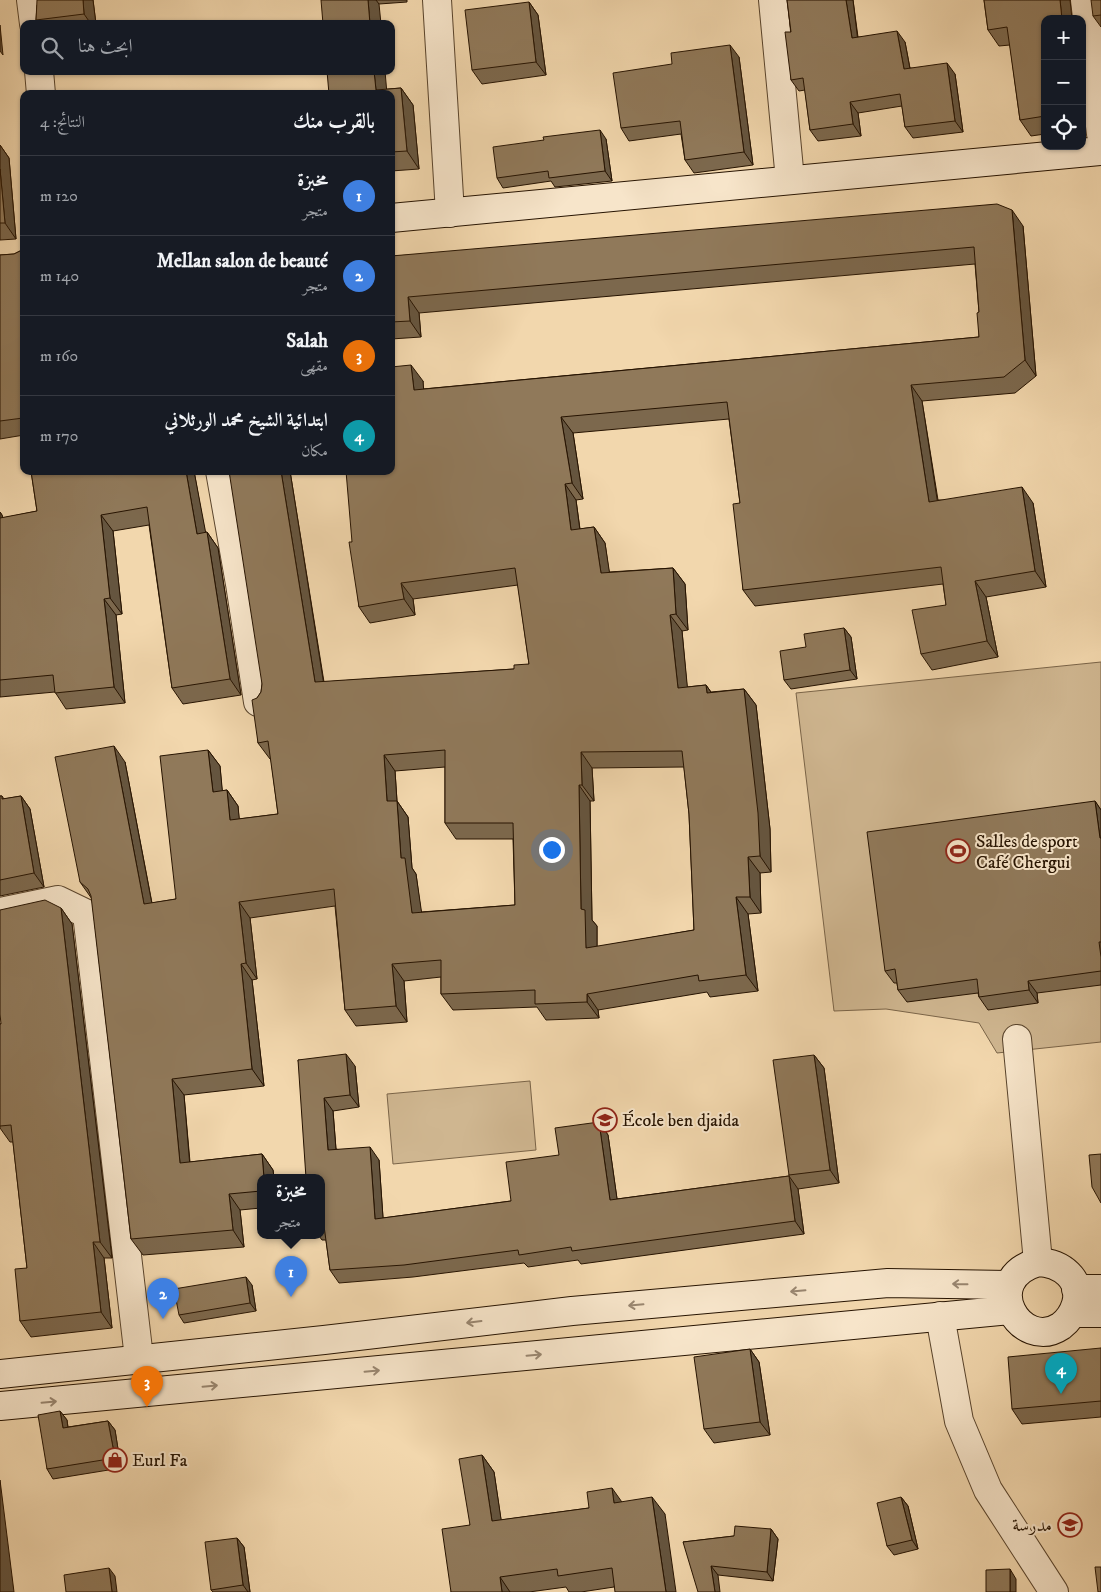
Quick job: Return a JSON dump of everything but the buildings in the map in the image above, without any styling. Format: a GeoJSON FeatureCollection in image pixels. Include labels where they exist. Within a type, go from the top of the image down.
{"type":"FeatureCollection","features":[{"type":"Feature","properties":{"kind":"main road"},"geometry":{"type":"LineString","coordinates":[[31,0],[34,20]]}},
{"type":"Feature","properties":{"kind":"main road"},"geometry":{"type":"LineString","coordinates":[[437,0],[450,213]]}},
{"type":"Feature","properties":{"kind":"main road"},"geometry":{"type":"LineString","coordinates":[[773,0],[790,180]]}},
{"type":"Feature","properties":{"kind":"main road"},"geometry":{"type":"LineString","coordinates":[[1085,0],[1101,134]]}},
{"type":"Feature","properties":{"kind":"main road"},"geometry":{"type":"LineString","coordinates":[[40,75],[41,90]]}},
{"type":"Feature","properties":{"kind":"main road"},"geometry":{"type":"LineString","coordinates":[[395,218],[1101,150]]}},
{"type":"Feature","properties":{"kind":"main road"},"geometry":{"type":"LineString","coordinates":[[221,475],[258,702]]}},
{"type":"Feature","properties":{"kind":"main road"},"geometry":{"type":"LineString","coordinates":[[0,912],[58,900],[87,914],[139,1358]]}},
{"type":"Feature","properties":{"kind":"main road"},"geometry":{"type":"LineString","coordinates":[[1017,1039],[1038,1262]]}},
{"type":"Feature","properties":{"kind":"main road"},"geometry":{"type":"LineString","coordinates":[[1083,1297],[1066,1322],[1057,1329],[1046,1331],[1024,1326],[1016,1319],[1009,1297],[1019,1272],[1028,1265],[1038,1262],[1049,1263],[1058,1266],[1070,1276],[1083,1297],[1101,1313]]}},
{"type":"Feature","properties":{"kind":"main road"},"geometry":{"type":"LineString","coordinates":[[0,1374],[324,1340],[572,1311],[888,1283],[1009,1297]]}},
{"type":"Feature","properties":{"kind":"main road"},"geometry":{"type":"LineString","coordinates":[[0,1406],[940,1316],[1009,1297]]}},
{"type":"Feature","properties":{"kind":"main road"},"geometry":{"type":"LineString","coordinates":[[940,1316],[959,1421],[988,1490],[1054,1592]]}},
{"type":"Feature","properties":{"kind":"shaded area","name":"Salles de sport Café Chergui"},"geometry":{"type":"Polygon","coordinates":[[[1101,662],[1101,1042],[997,1053],[979,1023],[886,1009],[834,1011],[796,693],[1101,662]]]}},
{"type":"Feature","properties":{"kind":"shaded area"},"geometry":{"type":"Polygon","coordinates":[[[530,1081],[536,1150],[393,1164],[387,1094],[530,1081]]]}},
{"type":"Feature","properties":{"kind":"place","name":"Salles de sport Café Chergui"},"geometry":{"type":"Point","coordinates":[958,851]}},
{"type":"Feature","properties":{"kind":"place","name":"École ben djaida"},"geometry":{"type":"Point","coordinates":[605,1120]}},
{"type":"Feature","properties":{"kind":"place","name":"مخبزة"},"geometry":{"type":"Point","coordinates":[291,1297]}},
{"type":"Feature","properties":{"kind":"place","name":"Mellan salon de beauté"},"geometry":{"type":"Point","coordinates":[163,1319]}},
{"type":"Feature","properties":{"kind":"place","name":"ابتدائية الشيخ محمد الورثلاني"},"geometry":{"type":"Point","coordinates":[1061,1394]}},
{"type":"Feature","properties":{"kind":"place","name":"Salah"},"geometry":{"type":"Point","coordinates":[147,1407]}},
{"type":"Feature","properties":{"kind":"place","name":"Eurl Fa"},"geometry":{"type":"Point","coordinates":[115,1460]}},
{"type":"Feature","properties":{"kind":"place","name":"مدرسة"},"geometry":{"type":"Point","coordinates":[1070,1525]}}]}
